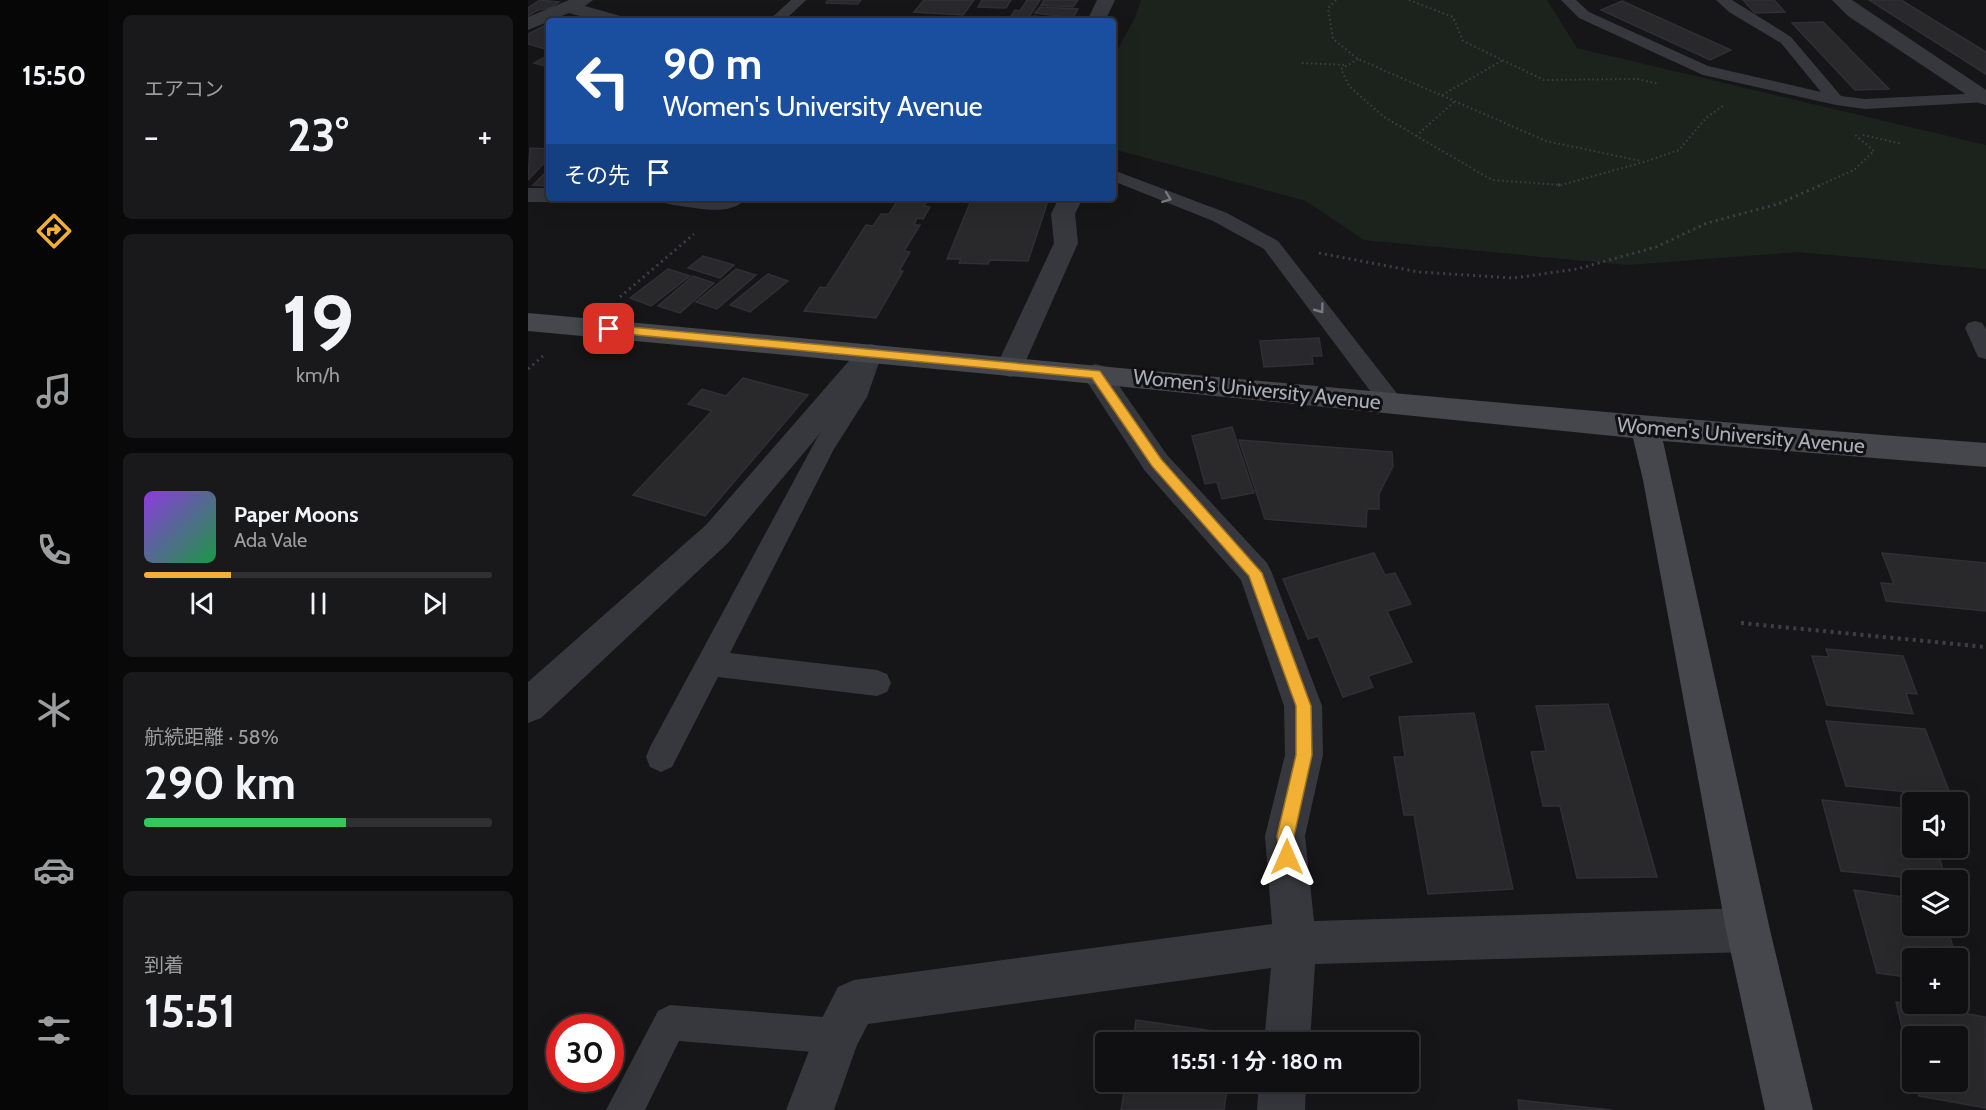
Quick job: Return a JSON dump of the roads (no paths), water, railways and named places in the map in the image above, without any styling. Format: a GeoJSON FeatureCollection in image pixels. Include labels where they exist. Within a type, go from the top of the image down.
{"type":"FeatureCollection","features":[{"type":"Feature","properties":{"kind":"street"},"geometry":{"type":"LineString","coordinates":[[1097,18],[1106,0]]}},
{"type":"Feature","properties":{"kind":"street"},"geometry":{"type":"LineString","coordinates":[[1841,0],[1985,98]]}},
{"type":"Feature","properties":{"kind":"street"},"geometry":{"type":"LineString","coordinates":[[528,24],[576,3],[610,18]]}},
{"type":"Feature","properties":{"kind":"street"},"geometry":{"type":"LineString","coordinates":[[528,195],[546,195]]}},
{"type":"Feature","properties":{"kind":"street"},"geometry":{"type":"LineString","coordinates":[[1010,366],[1066,243],[1063,214],[1070,201]]}},
{"type":"Feature","properties":{"kind":"street","name":"Women's University Avenue"},"geometry":{"type":"LineString","coordinates":[[528,322],[1096,374],[1645,428],[1986,455]]}},
{"type":"Feature","properties":{"kind":"street"},"geometry":{"type":"LineString","coordinates":[[528,706],[717,534],[871,354]]}},
{"type":"Feature","properties":{"kind":"street"},"geometry":{"type":"LineString","coordinates":[[1096,374],[1156,463],[1255,573],[1303,706],[1304,755],[1285,836],[1295,943],[1288,1032]]}},
{"type":"Feature","properties":{"kind":"street"},"geometry":{"type":"LineString","coordinates":[[1645,428],[1660,492],[1748,930],[1789,1110]]}},
{"type":"Feature","properties":{"kind":"street"},"geometry":{"type":"LineString","coordinates":[[810,1110],[837,1036],[854,1003],[1295,943],[1674,930],[1748,930]]}},
{"type":"Feature","properties":{"kind":"street"},"geometry":{"type":"LineString","coordinates":[[1281,1110],[1282,1092]]}},
{"type":"Feature","properties":{"kind":"lane"},"geometry":{"type":"LineString","coordinates":[[778,18],[799,0]]}},
{"type":"Feature","properties":{"kind":"lane"},"geometry":{"type":"LineString","coordinates":[[1568,0],[1584,15],[1703,70],[1836,100],[1865,104],[1985,98]]}},
{"type":"Feature","properties":{"kind":"lane"},"geometry":{"type":"LineString","coordinates":[[1723,0],[1786,40],[1836,100]]}},
{"type":"Feature","properties":{"kind":"lane"},"geometry":{"type":"LineString","coordinates":[[1116,176],[1220,217],[1271,245],[1391,402]]}},
{"type":"Feature","properties":{"kind":"lane"},"geometry":{"type":"LineString","coordinates":[[1975,328],[1986,352]]}},
{"type":"Feature","properties":{"kind":"lane"},"geometry":{"type":"LineString","coordinates":[[662,757],[825,444],[856,397],[871,354]]}},
{"type":"Feature","properties":{"kind":"lane"},"geometry":{"type":"LineString","coordinates":[[711,663],[877,682]]}},
{"type":"Feature","properties":{"kind":"lane"},"geometry":{"type":"LineString","coordinates":[[625,1110],[670,1023],[837,1036]]}}]}
